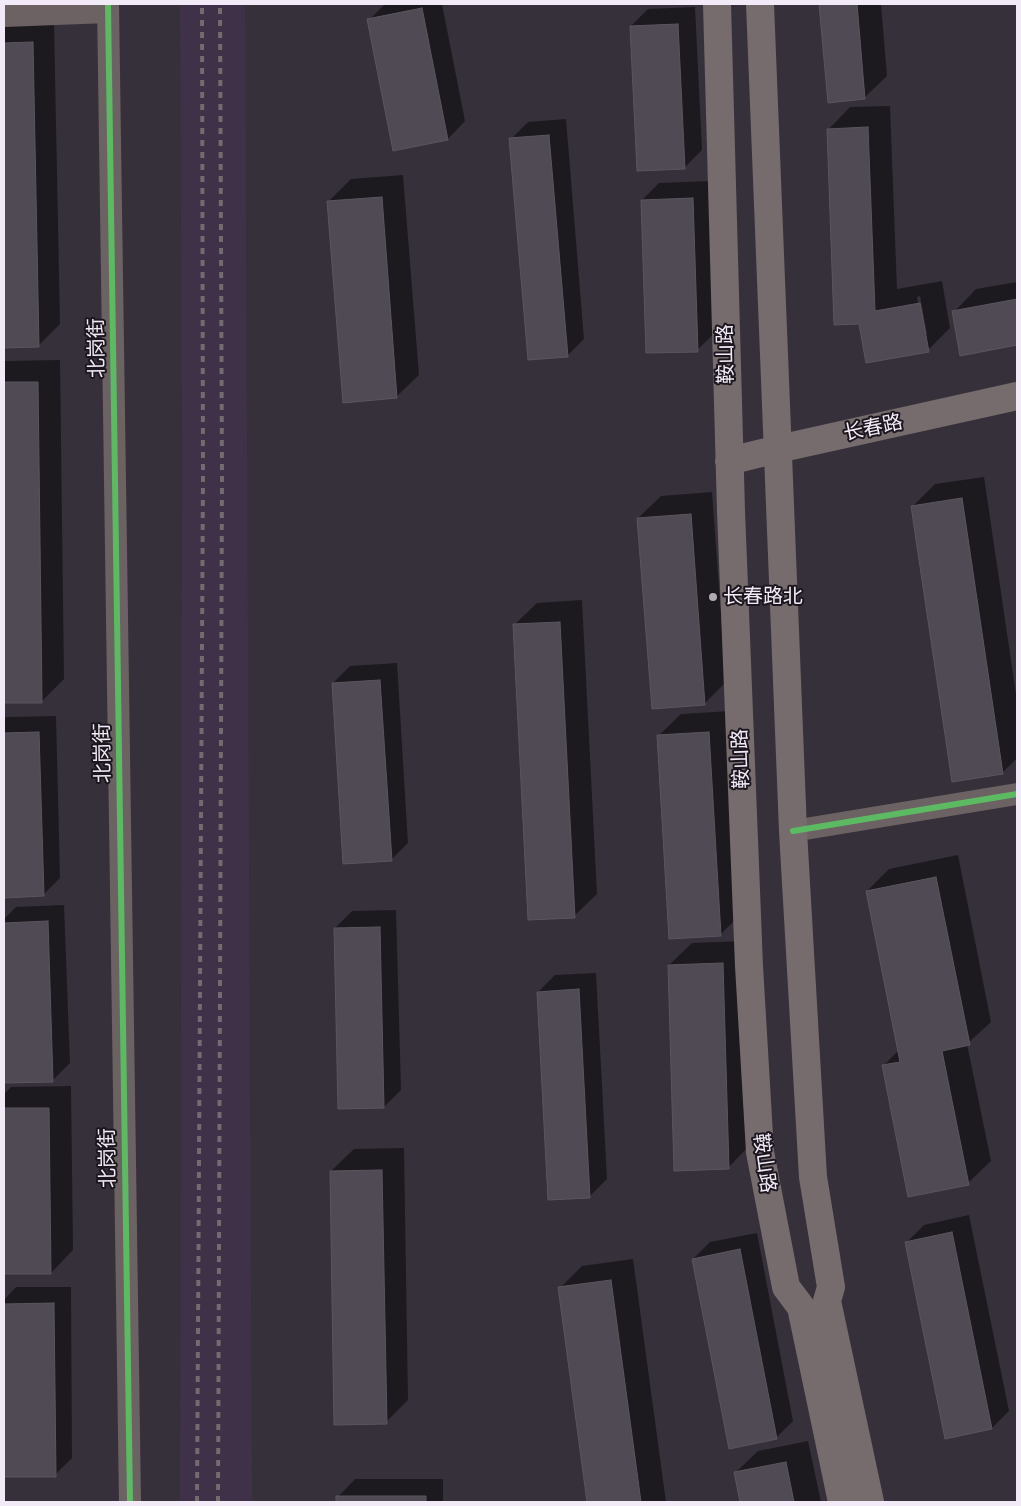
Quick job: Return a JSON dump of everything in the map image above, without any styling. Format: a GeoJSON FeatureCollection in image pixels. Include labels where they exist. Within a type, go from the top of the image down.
{"type":"FeatureCollection","features":[{"type":"Feature","properties":{"kind":"main road","name":"鞍山路"},"geometry":{"type":"LineString","coordinates":[[717,4],[729,461],[749,966],[760,1152],[786,1287],[801,1308],[842,1502]]}},
{"type":"Feature","properties":{"kind":"main road"},"geometry":{"type":"LineString","coordinates":[[760,4],[793,831],[813,1177],[831,1287],[827,1300],[870,1502]]}},
{"type":"Feature","properties":{"kind":"main road","name":"长春路"},"geometry":{"type":"LineString","coordinates":[[729,461],[778,448],[1017,396]]}},
{"type":"Feature","properties":{"kind":"street"},"geometry":{"type":"LineString","coordinates":[[4,16],[108,8]]}},
{"type":"Feature","properties":{"kind":"street","name":"北岗街"},"geometry":{"type":"LineString","coordinates":[[108,8],[130,1502]]}},
{"type":"Feature","properties":{"kind":"street"},"geometry":{"type":"LineString","coordinates":[[793,831],[1017,794]]}},
{"type":"Feature","properties":{"kind":"shaded area"},"geometry":{"type":"Polygon","coordinates":[[[180,4],[245,4],[252,1502],[180,1502],[182,456],[180,4]]]}},
{"type":"Feature","properties":{"kind":"building"},"geometry":{"type":"Polygon","coordinates":[[[819,4],[857,4],[865,99],[828,103],[819,4]]]}},
{"type":"Feature","properties":{"kind":"building"},"geometry":{"type":"Polygon","coordinates":[[[422,8],[448,140],[393,151],[367,19],[422,8]]]}},
{"type":"Feature","properties":{"kind":"building"},"geometry":{"type":"Polygon","coordinates":[[[678,24],[685,169],[637,171],[630,26],[678,24]]]}},
{"type":"Feature","properties":{"kind":"building"},"geometry":{"type":"Polygon","coordinates":[[[33,42],[39,347],[4,348],[4,43],[33,42]]]}},
{"type":"Feature","properties":{"kind":"building"},"geometry":{"type":"Polygon","coordinates":[[[868,127],[875,311],[920,303],[929,352],[866,363],[859,324],[834,325],[827,129],[868,127]]]}},
{"type":"Feature","properties":{"kind":"building"},"geometry":{"type":"Polygon","coordinates":[[[549,135],[568,357],[528,360],[509,138],[549,135]]]}},
{"type":"Feature","properties":{"kind":"building"},"geometry":{"type":"Polygon","coordinates":[[[382,197],[397,398],[343,403],[327,201],[382,197]]]}},
{"type":"Feature","properties":{"kind":"building"},"geometry":{"type":"Polygon","coordinates":[[[693,198],[698,352],[646,353],[641,200],[693,198]]]}},
{"type":"Feature","properties":{"kind":"building"},"geometry":{"type":"Polygon","coordinates":[[[1017,299],[1017,345],[960,356],[952,311],[1017,299]]]}},
{"type":"Feature","properties":{"kind":"building"},"geometry":{"type":"Polygon","coordinates":[[[4,382],[38,382],[42,703],[4,703],[4,382]]]}},
{"type":"Feature","properties":{"kind":"building"},"geometry":{"type":"Polygon","coordinates":[[[962,498],[1003,774],[952,782],[911,506],[962,498]]]}},
{"type":"Feature","properties":{"kind":"building"},"geometry":{"type":"Polygon","coordinates":[[[691,514],[705,705],[652,709],[637,518],[691,514]]]}},
{"type":"Feature","properties":{"kind":"building"},"geometry":{"type":"Polygon","coordinates":[[[560,622],[575,918],[528,920],[513,624],[560,622]]]}},
{"type":"Feature","properties":{"kind":"building"},"geometry":{"type":"Polygon","coordinates":[[[380,680],[392,861],[343,864],[332,683],[380,680]]]}},
{"type":"Feature","properties":{"kind":"building"},"geometry":{"type":"Polygon","coordinates":[[[39,732],[44,896],[4,898],[4,733],[39,732]]]}},
{"type":"Feature","properties":{"kind":"building"},"geometry":{"type":"Polygon","coordinates":[[[709,732],[721,936],[669,939],[657,735],[709,732]]]}},
{"type":"Feature","properties":{"kind":"building"},"geometry":{"type":"Polygon","coordinates":[[[936,877],[970,1045],[942,1051],[969,1185],[908,1197],[882,1065],[900,1062],[866,891],[936,877]]]}},
{"type":"Feature","properties":{"kind":"building"},"geometry":{"type":"Polygon","coordinates":[[[48,921],[53,1082],[4,1083],[4,923],[48,921]]]}},
{"type":"Feature","properties":{"kind":"building"},"geometry":{"type":"Polygon","coordinates":[[[380,927],[384,1108],[338,1109],[334,928],[380,927]]]}},
{"type":"Feature","properties":{"kind":"building"},"geometry":{"type":"Polygon","coordinates":[[[723,963],[729,1169],[674,1171],[668,965],[723,963]]]}},
{"type":"Feature","properties":{"kind":"building"},"geometry":{"type":"Polygon","coordinates":[[[579,989],[590,1198],[548,1200],[537,992],[579,989]]]}},
{"type":"Feature","properties":{"kind":"building"},"geometry":{"type":"Polygon","coordinates":[[[4,1108],[49,1108],[51,1274],[4,1274],[4,1108]]]}},
{"type":"Feature","properties":{"kind":"building"},"geometry":{"type":"Polygon","coordinates":[[[382,1170],[387,1424],[334,1425],[330,1171],[382,1170]]]}},
{"type":"Feature","properties":{"kind":"building"},"geometry":{"type":"Polygon","coordinates":[[[952,1232],[992,1429],[945,1439],[905,1242],[952,1232]]]}},
{"type":"Feature","properties":{"kind":"building"},"geometry":{"type":"Polygon","coordinates":[[[740,1249],[777,1439],[729,1449],[692,1259],[740,1249]]]}},
{"type":"Feature","properties":{"kind":"building"},"geometry":{"type":"Polygon","coordinates":[[[611,1280],[641,1502],[587,1502],[558,1287],[611,1280]]]}},
{"type":"Feature","properties":{"kind":"building"},"geometry":{"type":"Polygon","coordinates":[[[54,1303],[56,1477],[4,1477],[4,1304],[54,1303]]]}},
{"type":"Feature","properties":{"kind":"building"},"geometry":{"type":"Polygon","coordinates":[[[786,1462],[794,1502],[740,1502],[734,1472],[786,1462]]]}},
{"type":"Feature","properties":{"kind":"building"},"geometry":{"type":"Polygon","coordinates":[[[336,1496],[426,1496],[426,1502],[336,1502],[336,1496]]]}},
{"type":"Feature","properties":{"kind":"railway"},"geometry":{"type":"LineString","coordinates":[[197,1502],[203,476],[202,4]]}},
{"type":"Feature","properties":{"kind":"railway"},"geometry":{"type":"LineString","coordinates":[[218,1502],[222,476],[220,4]]}},
{"type":"Feature","properties":{"kind":"cycle path"},"geometry":{"type":"LineString","coordinates":[[108,4],[130,1502]]}},
{"type":"Feature","properties":{"kind":"cycle path"},"geometry":{"type":"LineString","coordinates":[[793,831],[1017,794]]}},
{"type":"Feature","properties":{"kind":"place","name":"长春路北"},"geometry":{"type":"Point","coordinates":[713,597]}}]}
